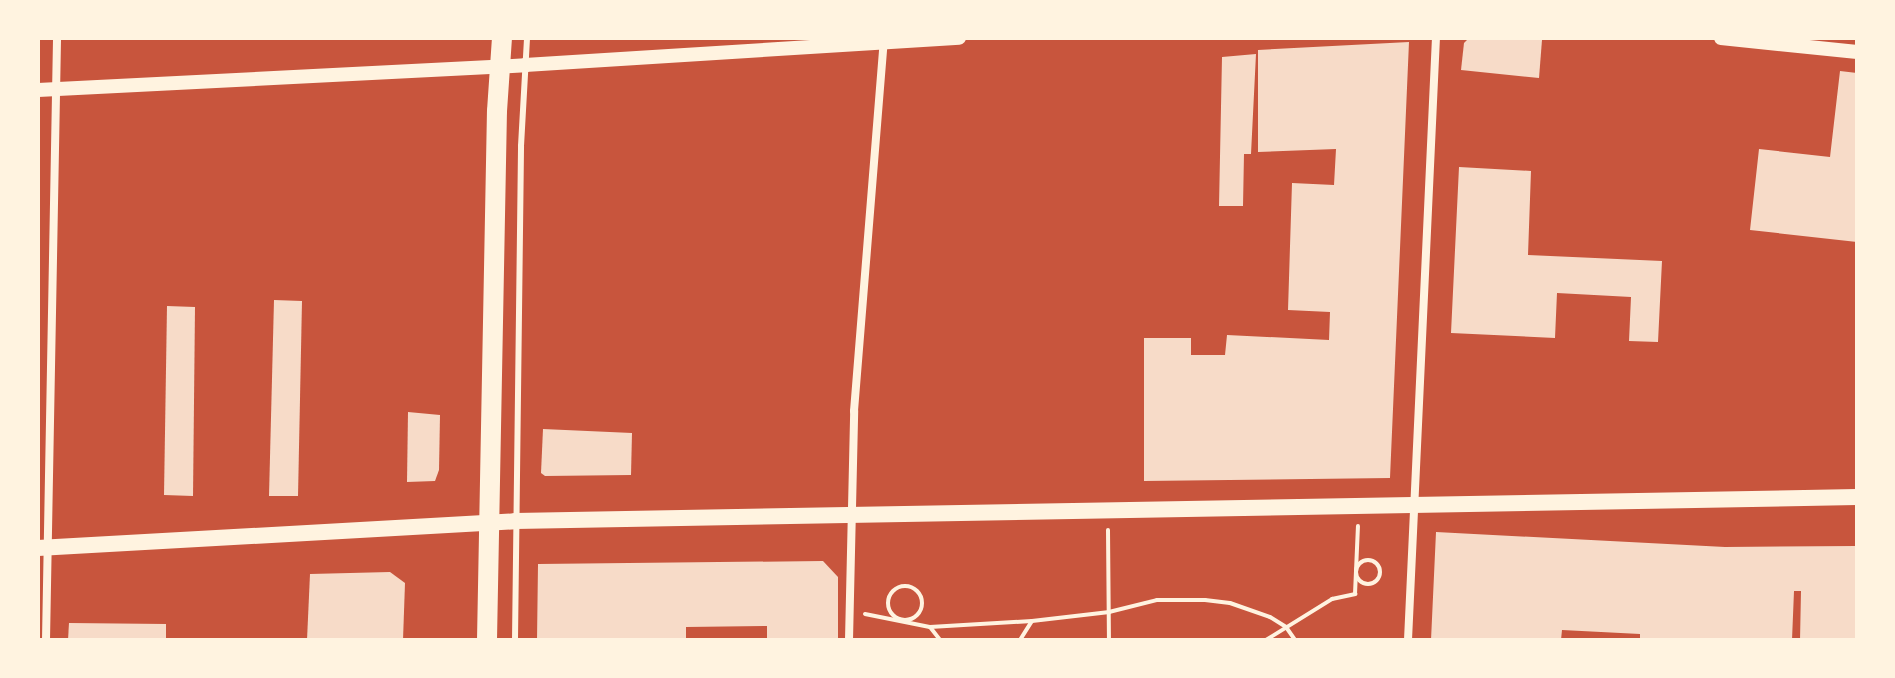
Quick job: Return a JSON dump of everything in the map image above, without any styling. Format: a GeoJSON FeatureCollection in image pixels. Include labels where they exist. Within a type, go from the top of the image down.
{"type":"FeatureCollection","features":[{"type":"Feature","properties":{"kind":"main road"},"geometry":{"type":"LineString","coordinates":[[487,640],[487,522],[502,38]]}},
{"type":"Feature","properties":{"kind":"main road"},"geometry":{"type":"LineString","coordinates":[[43,548],[515,521],[850,512],[1857,497]]}},
{"type":"Feature","properties":{"kind":"street"},"geometry":{"type":"LineString","coordinates":[[46,640],[43,548],[57,38]]}},
{"type":"Feature","properties":{"kind":"street"},"geometry":{"type":"LineString","coordinates":[[38,90],[525,65],[884,40],[959,38]]}},
{"type":"Feature","properties":{"kind":"street"},"geometry":{"type":"LineString","coordinates":[[1408,640],[1417,505],[1436,38]]}},
{"type":"Feature","properties":{"kind":"street"},"geometry":{"type":"LineString","coordinates":[[1721,38],[1857,52]]}},
{"type":"Feature","properties":{"kind":"street"},"geometry":{"type":"LineString","coordinates":[[849,640],[854,411],[884,40]]}},
{"type":"Feature","properties":{"kind":"lane"},"geometry":{"type":"LineString","coordinates":[[515,640],[527,38]]}},
{"type":"Feature","properties":{"kind":"path"},"geometry":{"type":"LineString","coordinates":[[1266,640],[1332,599],[1355,594],[1358,505]]}},
{"type":"Feature","properties":{"kind":"path"},"geometry":{"type":"LineString","coordinates":[[1107,508],[1109,640]]}},
{"type":"Feature","properties":{"kind":"path"},"geometry":{"type":"LineString","coordinates":[[1370,561],[1380,572],[1377,579],[1367,584],[1360,581],[1356,571],[1360,564],[1370,561]]}},
{"type":"Feature","properties":{"kind":"path"},"geometry":{"type":"LineString","coordinates":[[907,587],[916,591],[921,606],[916,616],[900,621],[889,609],[889,598],[896,589],[907,587]]}},
{"type":"Feature","properties":{"kind":"path"},"geometry":{"type":"LineString","coordinates":[[850,610],[930,627],[1032,621],[1109,612],[1157,600],[1205,600],[1251,609],[1286,627],[1295,640]]}},
{"type":"Feature","properties":{"kind":"path"},"geometry":{"type":"LineString","coordinates":[[1020,640],[1032,621]]}},
{"type":"Feature","properties":{"kind":"path"},"geometry":{"type":"LineString","coordinates":[[930,627],[940,640]]}},
{"type":"Feature","properties":{"kind":"building"},"geometry":{"type":"Polygon","coordinates":[[[1469,38],[1542,40],[1539,78],[1461,70],[1464,43],[1469,38]]]}},
{"type":"Feature","properties":{"kind":"building"},"geometry":{"type":"Polygon","coordinates":[[[1409,42],[1390,478],[1144,481],[1144,338],[1191,338],[1191,355],[1225,355],[1227,335],[1329,340],[1330,312],[1288,310],[1292,183],[1334,185],[1336,149],[1258,152],[1258,50],[1409,42]]]}},
{"type":"Feature","properties":{"kind":"building"},"geometry":{"type":"Polygon","coordinates":[[[1256,54],[1251,154],[1244,154],[1243,206],[1219,206],[1222,57],[1256,54]]]}},
{"type":"Feature","properties":{"kind":"building"},"geometry":{"type":"Polygon","coordinates":[[[1840,71],[1857,73],[1857,242],[1750,230],[1759,149],[1830,157],[1840,71]]]}},
{"type":"Feature","properties":{"kind":"building"},"geometry":{"type":"Polygon","coordinates":[[[1459,167],[1531,171],[1528,255],[1662,261],[1658,342],[1629,341],[1631,297],[1557,293],[1555,338],[1451,333],[1459,167]]]}},
{"type":"Feature","properties":{"kind":"building"},"geometry":{"type":"Polygon","coordinates":[[[274,300],[302,301],[298,496],[269,496],[274,300]]]}},
{"type":"Feature","properties":{"kind":"building"},"geometry":{"type":"Polygon","coordinates":[[[167,306],[195,307],[193,496],[164,495],[167,306]]]}},
{"type":"Feature","properties":{"kind":"building"},"geometry":{"type":"Polygon","coordinates":[[[408,412],[440,415],[439,470],[435,481],[407,482],[408,412]]]}},
{"type":"Feature","properties":{"kind":"building"},"geometry":{"type":"Polygon","coordinates":[[[543,429],[632,433],[631,475],[545,476],[541,473],[543,429]]]}},
{"type":"Feature","properties":{"kind":"building"},"geometry":{"type":"Polygon","coordinates":[[[1436,532],[1725,547],[1857,546],[1857,640],[1800,640],[1801,591],[1794,591],[1792,640],[1640,640],[1640,634],[1562,630],[1561,640],[1431,640],[1436,532]]]}},
{"type":"Feature","properties":{"kind":"building"},"geometry":{"type":"Polygon","coordinates":[[[823,561],[838,577],[838,640],[767,640],[767,626],[686,627],[686,640],[537,640],[538,564],[823,561]]]}},
{"type":"Feature","properties":{"kind":"building"},"geometry":{"type":"Polygon","coordinates":[[[390,572],[405,583],[403,640],[307,640],[310,574],[390,572]]]}},
{"type":"Feature","properties":{"kind":"building"},"geometry":{"type":"Polygon","coordinates":[[[69,623],[166,624],[166,640],[68,640],[69,623]]]}}]}
